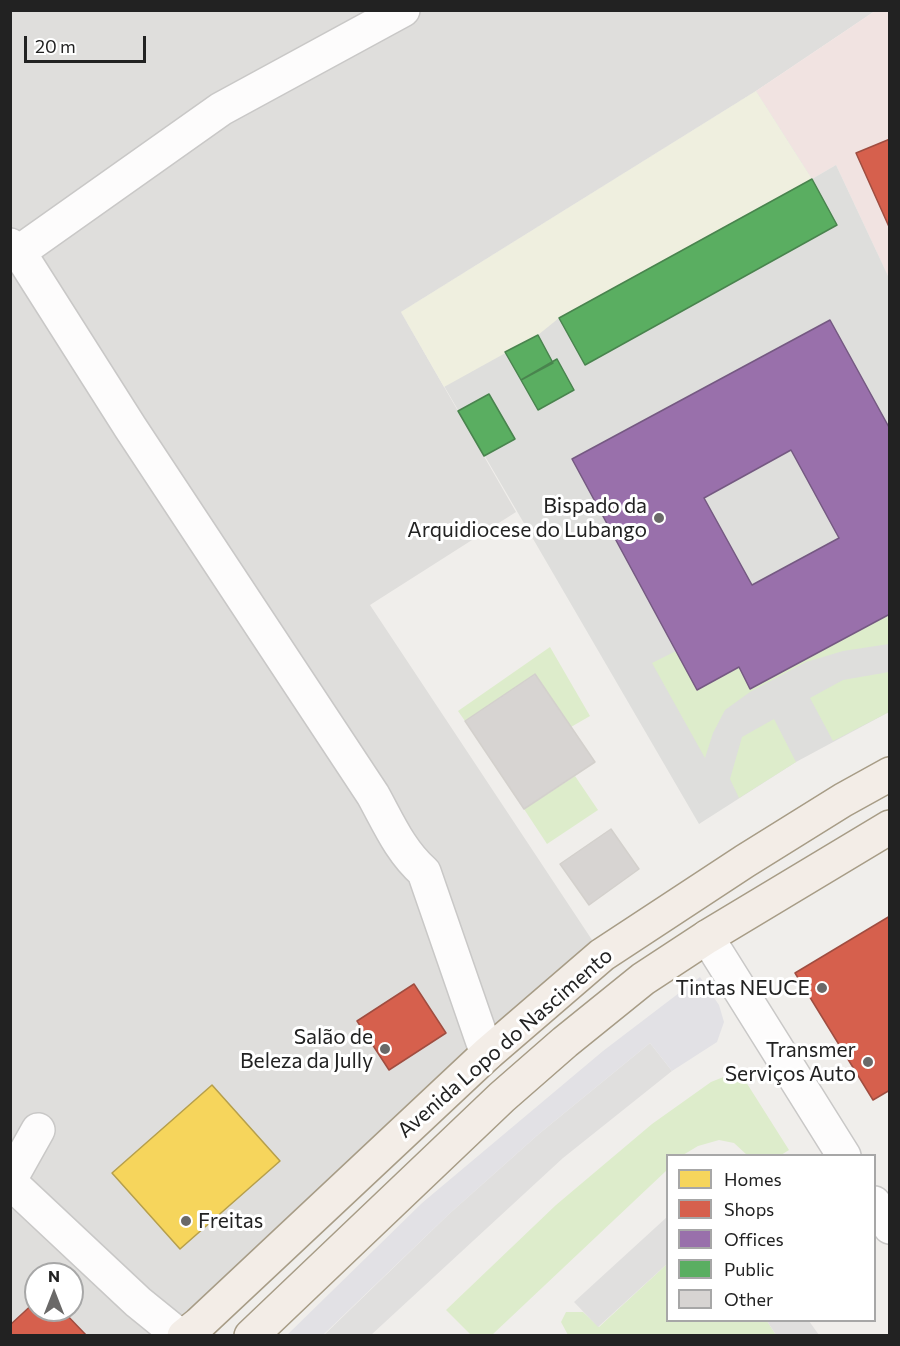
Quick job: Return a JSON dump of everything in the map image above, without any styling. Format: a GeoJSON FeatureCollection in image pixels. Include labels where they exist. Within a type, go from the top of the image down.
{"type":"FeatureCollection","features":[{"type":"Feature","properties":{"kind":"main road","name":"Avenida Lopo do Nascimento"},"geometry":{"type":"LineString","coordinates":[[182,1335],[199,1324],[487,1054],[602,955],[832,806],[890,774]]}},
{"type":"Feature","properties":{"kind":"main road","name":"Avenida Lopo do Nascimento"},"geometry":{"type":"LineString","coordinates":[[251,1335],[502,1097],[564,1042],[643,979],[707,937],[890,826]]}},
{"type":"Feature","properties":{"kind":"street"},"geometry":{"type":"LineString","coordinates":[[403,10],[221,109],[15,249],[374,795],[402,848],[423,872],[487,1054]]}},
{"type":"Feature","properties":{"kind":"street"},"geometry":{"type":"LineString","coordinates":[[707,937],[843,1154]]}},
{"type":"Feature","properties":{"kind":"street"},"geometry":{"type":"LineString","coordinates":[[38,1130],[10,1181],[138,1302],[182,1335]]}},
{"type":"Feature","properties":{"kind":"street"},"geometry":{"type":"LineString","coordinates":[[876,1206],[890,1227]]}},
{"type":"Feature","properties":{"kind":"shaded area"},"geometry":{"type":"Polygon","coordinates":[[[10,11],[875,11],[756,91],[401,312],[516,512],[370,605],[602,955],[184,1335],[11,1335],[10,11]]]}},
{"type":"Feature","properties":{"kind":"shaded area"},"geometry":{"type":"Polygon","coordinates":[[[875,11],[889,11],[889,278],[836,165],[812,179],[756,91],[875,11]]]}},
{"type":"Feature","properties":{"kind":"shaded area"},"geometry":{"type":"Polygon","coordinates":[[[756,91],[812,179],[836,165],[889,278],[889,712],[796,762],[699,824],[401,312],[756,91]]]}},
{"type":"Feature","properties":{"kind":"shaded area"},"geometry":{"type":"Polygon","coordinates":[[[700,977],[719,1005],[724,1022],[717,1042],[672,1071],[650,1043],[540,1133],[449,1214],[323,1335],[287,1335],[422,1203],[603,1051],[700,977]]]}},
{"type":"Feature","properties":{"kind":"shaded area"},"geometry":{"type":"Polygon","coordinates":[[[650,1043],[672,1071],[563,1158],[371,1335],[323,1336],[449,1214],[540,1133],[650,1043]]]}},
{"type":"Feature","properties":{"kind":"shaded area"},"geometry":{"type":"Polygon","coordinates":[[[666,1218],[666,1265],[598,1327],[574,1302],[666,1218]]]}},
{"type":"Feature","properties":{"kind":"shaded area"},"geometry":{"type":"Polygon","coordinates":[[[768,1322],[810,1322],[819,1335],[776,1335],[768,1322]]]}},
{"type":"Feature","properties":{"kind":"green space"},"geometry":{"type":"Polygon","coordinates":[[[756,91],[812,179],[559,318],[538,335],[444,387],[401,312],[756,91]]]}},
{"type":"Feature","properties":{"kind":"green space"},"geometry":{"type":"Polygon","coordinates":[[[889,614],[889,644],[843,651],[806,662],[750,692],[725,710],[713,733],[705,758],[652,663],[676,651],[697,690],[739,667],[889,614]]]}},
{"type":"Feature","properties":{"kind":"green space"},"geometry":{"type":"Polygon","coordinates":[[[550,647],[590,716],[571,727],[535,674],[465,721],[458,711],[550,647]]]}},
{"type":"Feature","properties":{"kind":"green space"},"geometry":{"type":"Polygon","coordinates":[[[889,672],[889,712],[833,741],[810,698],[843,680],[889,672]]]}},
{"type":"Feature","properties":{"kind":"green space"},"geometry":{"type":"Polygon","coordinates":[[[774,719],[796,762],[739,798],[730,779],[742,737],[774,719]]]}},
{"type":"Feature","properties":{"kind":"green space"},"geometry":{"type":"Polygon","coordinates":[[[575,776],[598,810],[547,844],[524,809],[575,776]]]}},
{"type":"Feature","properties":{"kind":"green space"},"geometry":{"type":"Polygon","coordinates":[[[726,1076],[737,1076],[746,1082],[789,1150],[783,1154],[746,1154],[734,1143],[719,1140],[698,1146],[685,1154],[666,1154],[666,1171],[492,1335],[471,1335],[446,1310],[556,1205],[652,1124],[711,1082],[726,1076]]]}},
{"type":"Feature","properties":{"kind":"green space"},"geometry":{"type":"Polygon","coordinates":[[[666,1265],[666,1322],[768,1322],[776,1335],[568,1335],[561,1322],[566,1312],[583,1312],[599,1327],[666,1265]]]}},
{"type":"Feature","properties":{"kind":"building: Homes"},"geometry":{"type":"Polygon","coordinates":[[[212,1085],[280,1161],[180,1249],[112,1173],[212,1085]]]}},
{"type":"Feature","properties":{"kind":"building: Shops"},"geometry":{"type":"Polygon","coordinates":[[[890,139],[890,229],[856,153],[890,139]]]}},
{"type":"Feature","properties":{"kind":"building: Shops"},"geometry":{"type":"Polygon","coordinates":[[[890,916],[890,1090],[873,1100],[795,973],[890,916]]]}},
{"type":"Feature","properties":{"kind":"building: Shops"},"geometry":{"type":"Polygon","coordinates":[[[414,984],[446,1033],[389,1070],[357,1021],[414,984]]]}},
{"type":"Feature","properties":{"kind":"building: Shops"},"geometry":{"type":"Polygon","coordinates":[[[24,1312],[24,1322],[74,1322],[87,1336],[10,1336],[10,1325],[24,1312]]]}},
{"type":"Feature","properties":{"kind":"building: Offices","name":"Bispado da Arquidiocese do Lubango"},"geometry":{"type":"Polygon","coordinates":[[[830,320],[890,429],[890,614],[750,689],[739,667],[697,690],[572,459],[830,320]],[[791,450],[704,498],[752,585],[839,538],[791,450]]]}},
{"type":"Feature","properties":{"kind":"building: Public"},"geometry":{"type":"Polygon","coordinates":[[[812,179],[837,225],[585,365],[559,318],[812,179]]]}},
{"type":"Feature","properties":{"kind":"building: Public"},"geometry":{"type":"Polygon","coordinates":[[[538,335],[553,363],[521,380],[505,352],[538,335]]]}},
{"type":"Feature","properties":{"kind":"building: Public"},"geometry":{"type":"Polygon","coordinates":[[[557,359],[574,390],[538,410],[521,380],[557,359]]]}},
{"type":"Feature","properties":{"kind":"building: Public"},"geometry":{"type":"Polygon","coordinates":[[[489,394],[515,439],[484,456],[458,411],[489,394]]]}},
{"type":"Feature","properties":{"kind":"building: Other"},"geometry":{"type":"Polygon","coordinates":[[[535,674],[595,762],[524,809],[465,721],[535,674]]]}},
{"type":"Feature","properties":{"kind":"building: Other"},"geometry":{"type":"Polygon","coordinates":[[[611,829],[639,869],[589,905],[560,864],[611,829]]]}},
{"type":"Feature","properties":{"kind":"place","name":"Bispado da Arquidiocese do Lubango"},"geometry":{"type":"Point","coordinates":[659,518]}},
{"type":"Feature","properties":{"kind":"place","name":"Tintas NEUCE"},"geometry":{"type":"Point","coordinates":[822,988]}},
{"type":"Feature","properties":{"kind":"place","name":"Salão de Beleza da Jully"},"geometry":{"type":"Point","coordinates":[385,1049]}},
{"type":"Feature","properties":{"kind":"place","name":"Transmer Serviços Auto"},"geometry":{"type":"Point","coordinates":[868,1062]}},
{"type":"Feature","properties":{"kind":"place","name":"Freitas"},"geometry":{"type":"Point","coordinates":[186,1221]}}]}
